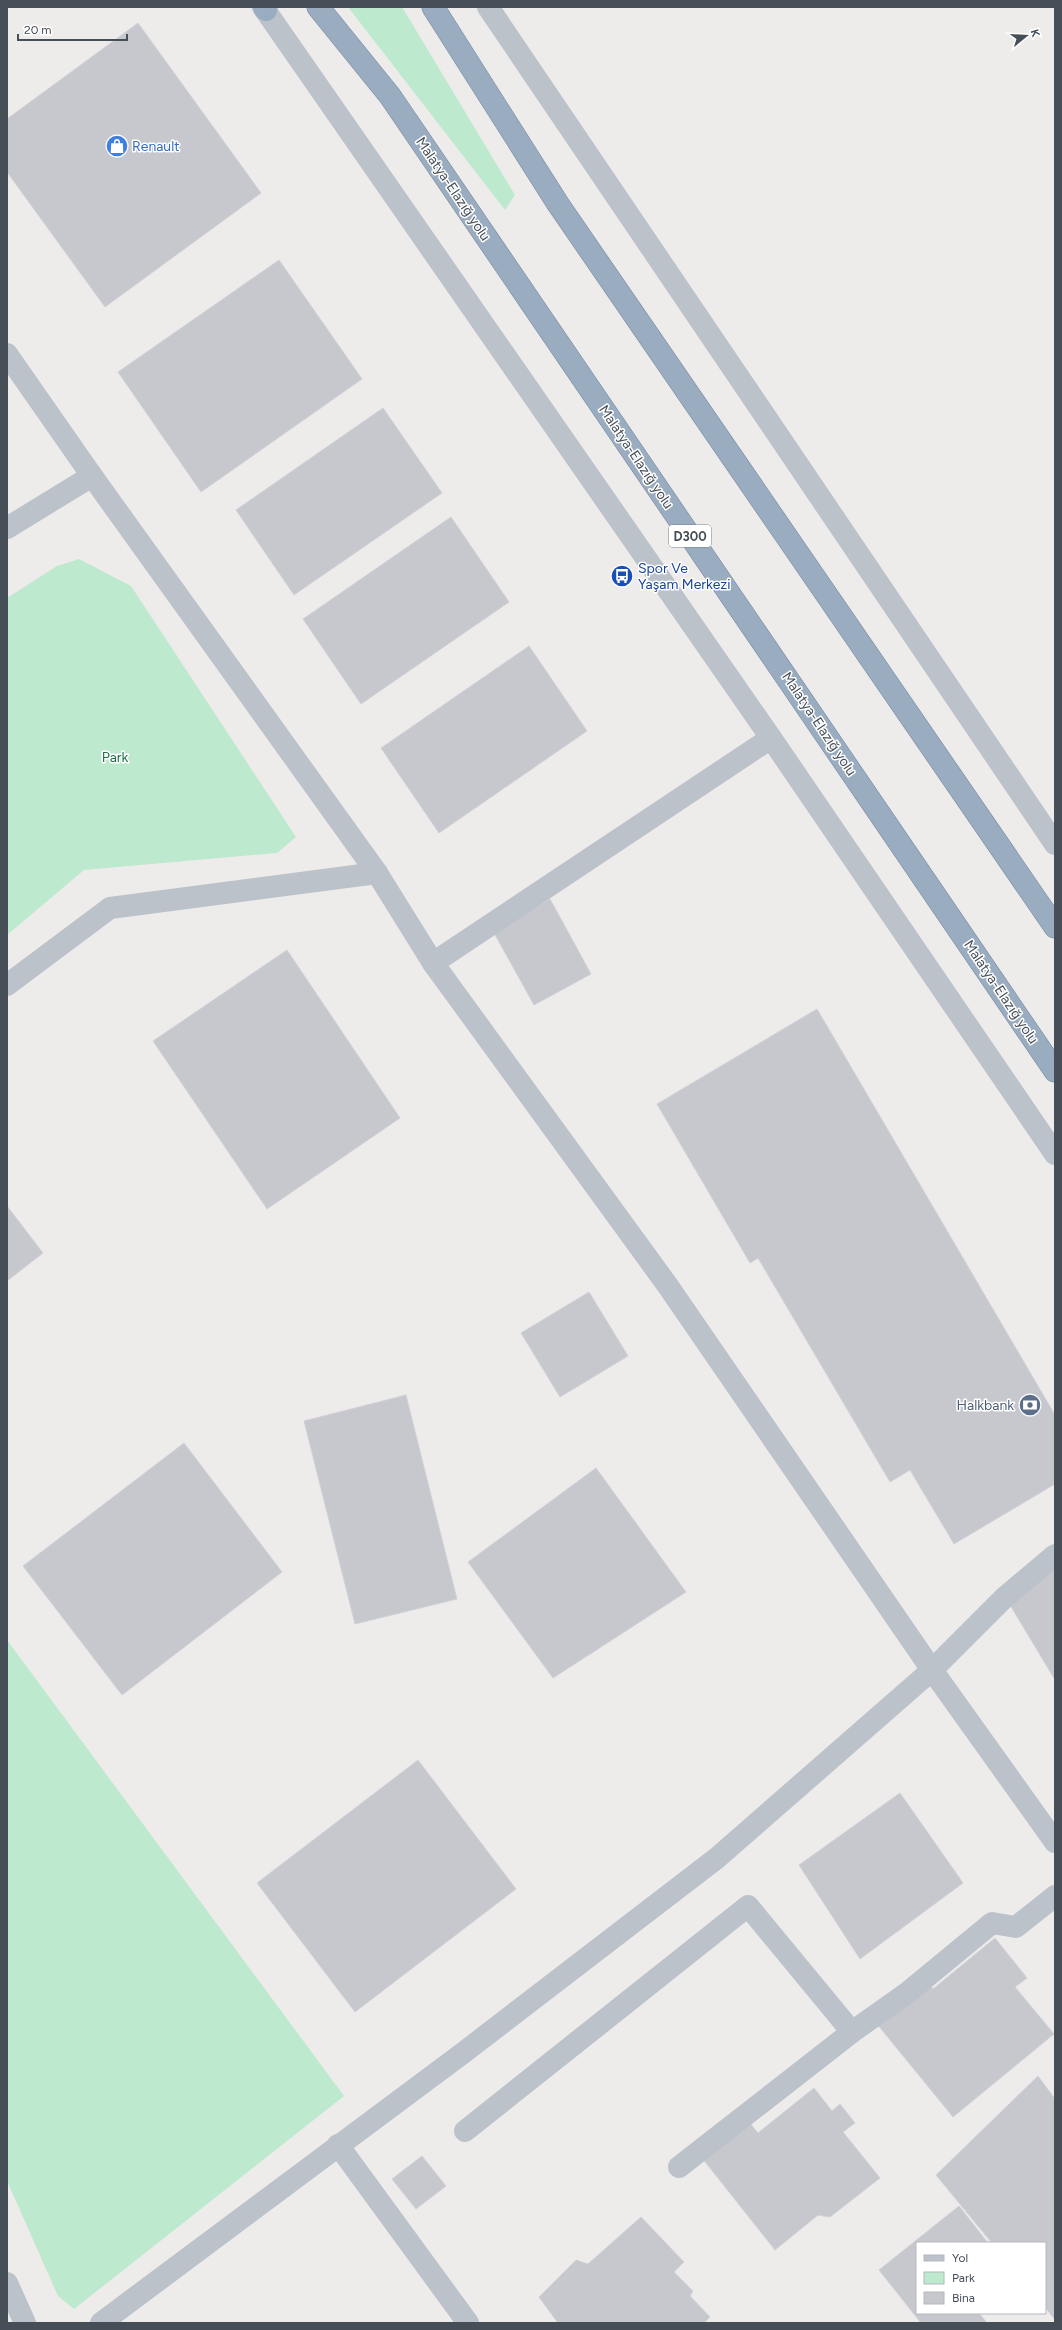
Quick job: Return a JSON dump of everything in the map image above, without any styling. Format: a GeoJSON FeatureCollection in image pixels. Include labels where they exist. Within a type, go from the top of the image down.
{"type":"FeatureCollection","features":[{"type":"Feature","properties":{"kind":"highway","name":"Malatya-Elazığ yolu"},"geometry":{"type":"LineString","coordinates":[[318,7],[390,96],[1055,1071]]}},
{"type":"Feature","properties":{"kind":"highway"},"geometry":{"type":"LineString","coordinates":[[433,7],[558,204],[1055,927]]}},
{"type":"Feature","properties":{"kind":"street"},"geometry":{"type":"LineString","coordinates":[[488,7],[1055,844]]}},
{"type":"Feature","properties":{"kind":"street"},"geometry":{"type":"LineString","coordinates":[[264,8],[771,738],[1055,1154]]}},
{"type":"Feature","properties":{"kind":"street"},"geometry":{"type":"LineString","coordinates":[[7,354],[92,476],[377,873],[433,963],[668,1286],[932,1670],[1055,1842]]}},
{"type":"Feature","properties":{"kind":"street"},"geometry":{"type":"LineString","coordinates":[[7,528],[92,476]]}},
{"type":"Feature","properties":{"kind":"street"},"geometry":{"type":"LineString","coordinates":[[433,963],[771,738]]}},
{"type":"Feature","properties":{"kind":"street"},"geometry":{"type":"LineString","coordinates":[[7,985],[110,908],[377,873]]}},
{"type":"Feature","properties":{"kind":"street"},"geometry":{"type":"LineString","coordinates":[[101,2323],[486,2036],[717,1858],[932,1670],[1004,1598],[1055,1555]]}},
{"type":"Feature","properties":{"kind":"street"},"geometry":{"type":"LineString","coordinates":[[679,2167],[852,2032],[907,1993],[992,1923],[1016,1927],[1055,1896]]}},
{"type":"Feature","properties":{"kind":"street"},"geometry":{"type":"LineString","coordinates":[[465,2131],[748,1906],[852,2032]]}},
{"type":"Feature","properties":{"kind":"street"},"geometry":{"type":"LineString","coordinates":[[338,2145],[468,2323]]}},
{"type":"Feature","properties":{"kind":"street"},"geometry":{"type":"LineString","coordinates":[[7,2283],[25,2323]]}},
{"type":"Feature","properties":{"kind":"green space"},"geometry":{"type":"Polygon","coordinates":[[[348,7],[402,7],[515,195],[505,210],[348,7]]]}},
{"type":"Feature","properties":{"kind":"green space","name":"Park"},"geometry":{"type":"Polygon","coordinates":[[[79,559],[131,586],[296,837],[277,853],[84,870],[7,935],[7,598],[57,566],[79,559]]]}},
{"type":"Feature","properties":{"kind":"green space"},"geometry":{"type":"Polygon","coordinates":[[[7,1640],[344,2096],[74,2309],[58,2296],[7,2181],[7,1640]]]}},
{"type":"Feature","properties":{"kind":"building","name":"Renault"},"geometry":{"type":"Polygon","coordinates":[[[138,23],[261,193],[105,307],[7,172],[7,119],[138,23]]]}},
{"type":"Feature","properties":{"kind":"building"},"geometry":{"type":"Polygon","coordinates":[[[279,260],[362,379],[201,492],[118,372],[279,260]]]}},
{"type":"Feature","properties":{"kind":"building"},"geometry":{"type":"Polygon","coordinates":[[[383,408],[442,493],[294,595],[236,510],[383,408]]]}},
{"type":"Feature","properties":{"kind":"building"},"geometry":{"type":"Polygon","coordinates":[[[451,517],[509,602],[361,704],[303,619],[451,517]]]}},
{"type":"Feature","properties":{"kind":"building"},"geometry":{"type":"Polygon","coordinates":[[[529,646],[587,731],[439,833],[381,748],[529,646]]]}},
{"type":"Feature","properties":{"kind":"building"},"geometry":{"type":"Polygon","coordinates":[[[550,899],[591,974],[534,1005],[493,931],[550,899]]]}},
{"type":"Feature","properties":{"kind":"building"},"geometry":{"type":"Polygon","coordinates":[[[287,950],[400,1118],[267,1209],[153,1041],[287,950]]]}},
{"type":"Feature","properties":{"kind":"building"},"geometry":{"type":"Polygon","coordinates":[[[817,1009],[1055,1415],[1055,1484],[954,1544],[910,1470],[890,1482],[758,1258],[750,1263],[657,1104],[817,1009]]]}},
{"type":"Feature","properties":{"kind":"building"},"geometry":{"type":"Polygon","coordinates":[[[7,1206],[43,1253],[7,1281],[7,1206]]]}},
{"type":"Feature","properties":{"kind":"building"},"geometry":{"type":"Polygon","coordinates":[[[589,1292],[628,1356],[560,1397],[521,1333],[589,1292]]]}},
{"type":"Feature","properties":{"kind":"building"},"geometry":{"type":"Polygon","coordinates":[[[406,1395],[457,1599],[355,1624],[304,1421],[406,1395]]]}},
{"type":"Feature","properties":{"kind":"building"},"geometry":{"type":"Polygon","coordinates":[[[184,1443],[282,1572],[122,1695],[23,1566],[184,1443]]]}},
{"type":"Feature","properties":{"kind":"building"},"geometry":{"type":"Polygon","coordinates":[[[596,1468],[686,1592],[553,1678],[468,1562],[596,1468]]]}},
{"type":"Feature","properties":{"kind":"building"},"geometry":{"type":"Polygon","coordinates":[[[1055,1565],[1055,1680],[1010,1605],[1055,1565]]]}},
{"type":"Feature","properties":{"kind":"building"},"geometry":{"type":"Polygon","coordinates":[[[418,1760],[516,1889],[355,2012],[257,1883],[418,1760]]]}},
{"type":"Feature","properties":{"kind":"building"},"geometry":{"type":"Polygon","coordinates":[[[900,1793],[963,1883],[860,1959],[799,1865],[900,1793]]]}},
{"type":"Feature","properties":{"kind":"building"},"geometry":{"type":"Polygon","coordinates":[[[995,1938],[1027,1978],[1015,1987],[1054,2034],[953,2117],[877,2024],[928,1982],[933,1989],[995,1938]]]}},
{"type":"Feature","properties":{"kind":"building"},"geometry":{"type":"Polygon","coordinates":[[[1038,2076],[1055,2099],[1055,2320],[1046,2308],[1046,2242],[991,2242],[936,2175],[1038,2076]]]}},
{"type":"Feature","properties":{"kind":"building"},"geometry":{"type":"Polygon","coordinates":[[[814,2088],[832,2111],[840,2104],[855,2123],[843,2132],[880,2178],[830,2217],[818,2215],[775,2250],[702,2158],[748,2121],[758,2133],[814,2088]]]}},
{"type":"Feature","properties":{"kind":"building"},"geometry":{"type":"Polygon","coordinates":[[[422,2156],[446,2186],[416,2209],[392,2179],[422,2156]]]}},
{"type":"Feature","properties":{"kind":"building"},"geometry":{"type":"Polygon","coordinates":[[[959,2206],[987,2242],[916,2242],[916,2314],[980,2314],[987,2323],[921,2323],[879,2270],[959,2206]]]}},
{"type":"Feature","properties":{"kind":"building"},"geometry":{"type":"Polygon","coordinates":[[[641,2217],[684,2262],[674,2272],[693,2291],[690,2296],[710,2317],[704,2323],[558,2323],[539,2297],[576,2260],[588,2264],[641,2217]]]}},
{"type":"Feature","properties":{"kind":"place","name":"Renault"},"geometry":{"type":"Point","coordinates":[117,146]}},
{"type":"Feature","properties":{"kind":"place","name":"Spor Ve Yaşam Merkezi"},"geometry":{"type":"Point","coordinates":[622,576]}},
{"type":"Feature","properties":{"kind":"place","name":"Halkbank"},"geometry":{"type":"Point","coordinates":[1030,1405]}}]}
